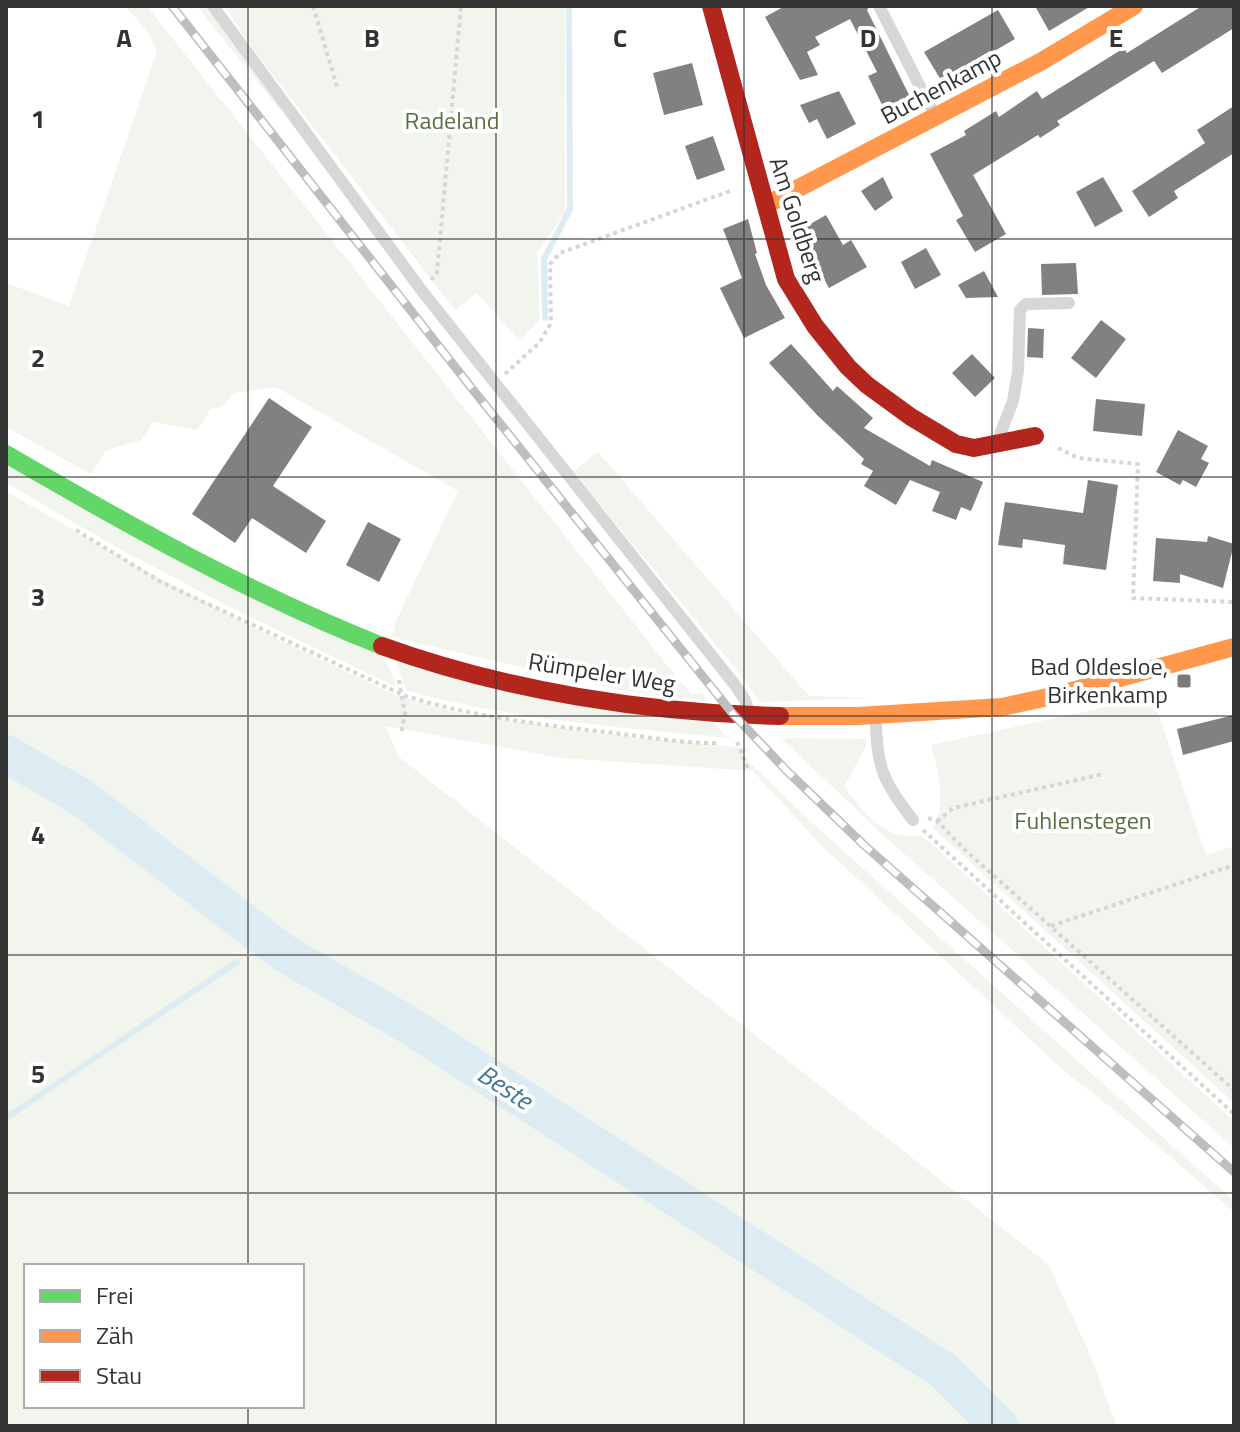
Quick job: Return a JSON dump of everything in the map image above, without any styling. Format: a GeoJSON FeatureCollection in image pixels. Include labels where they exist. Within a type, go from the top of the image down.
{"type":"FeatureCollection","features":[{"type":"Feature","properties":{"kind":"street","name":"Am Goldberg"},"geometry":{"type":"LineString","coordinates":[[711,6],[786,279],[800,307],[843,364],[882,397],[925,426],[967,448],[1035,436]]}},
{"type":"Feature","properties":{"kind":"street","name":"Buchenkamp"},"geometry":{"type":"LineString","coordinates":[[766,205],[1042,61],[1134,6]]}},
{"type":"Feature","properties":{"kind":"street","name":"Rümpeler Weg"},"geometry":{"type":"LineString","coordinates":[[6,454],[231,580],[305,614],[444,666],[573,695],[665,709],[750,717],[876,716],[998,707],[1035,701],[1234,647]]}},
{"type":"Feature","properties":{"kind":"lane"},"geometry":{"type":"LineString","coordinates":[[213,6],[422,291],[735,685],[745,700],[750,717]]}},
{"type":"Feature","properties":{"kind":"lane"},"geometry":{"type":"LineString","coordinates":[[879,6],[936,117]]}},
{"type":"Feature","properties":{"kind":"lane"},"geometry":{"type":"LineString","coordinates":[[997,443],[1013,401],[1018,371],[1020,310],[1026,304],[1069,303]]}},
{"type":"Feature","properties":{"kind":"lane"},"geometry":{"type":"LineString","coordinates":[[876,716],[876,748],[881,771],[893,795],[913,820]]}},
{"type":"Feature","properties":{"kind":"path"},"geometry":{"type":"LineString","coordinates":[[313,6],[338,90]]}},
{"type":"Feature","properties":{"kind":"path"},"geometry":{"type":"LineString","coordinates":[[422,291],[437,273],[461,6]]}},
{"type":"Feature","properties":{"kind":"path"},"geometry":{"type":"LineString","coordinates":[[495,383],[540,342],[551,323],[550,264],[560,253],[758,182]]}},
{"type":"Feature","properties":{"kind":"path"},"geometry":{"type":"LineString","coordinates":[[1035,436],[1078,458],[1138,464],[1133,598],[1234,602]]}},
{"type":"Feature","properties":{"kind":"path"},"geometry":{"type":"LineString","coordinates":[[398,676],[405,714],[401,734]]}},
{"type":"Feature","properties":{"kind":"path"},"geometry":{"type":"LineString","coordinates":[[1103,774],[953,808],[937,821],[965,850],[1234,1090]]}},
{"type":"Feature","properties":{"kind":"path"},"geometry":{"type":"LineString","coordinates":[[927,834],[1234,1114]]}},
{"type":"Feature","properties":{"kind":"path"},"geometry":{"type":"LineString","coordinates":[[1051,926],[1234,865]]}},
{"type":"Feature","properties":{"kind":"green space"},"geometry":{"type":"Polygon","coordinates":[[[125,6],[147,6],[666,664],[691,694],[702,693],[706,701],[619,690],[392,637],[396,621],[458,491],[276,387],[234,393],[222,407],[211,409],[197,430],[153,422],[141,440],[106,450],[91,474],[6,427],[6,283],[69,306],[157,52],[148,32],[125,6]]]}},
{"type":"Feature","properties":{"kind":"green space"},"geometry":{"type":"Polygon","coordinates":[[[197,6],[206,6],[274,96],[282,113],[197,6]]]}},
{"type":"Feature","properties":{"kind":"green space","name":"Radeland"},"geometry":{"type":"Polygon","coordinates":[[[224,6],[565,6],[565,212],[537,253],[540,320],[519,340],[477,293],[455,310],[255,52],[224,6]]]}},
{"type":"Feature","properties":{"kind":"green space"},"geometry":{"type":"Polygon","coordinates":[[[598,452],[809,696],[875,698],[760,702],[573,472],[598,452]]]}},
{"type":"Feature","properties":{"kind":"green space"},"geometry":{"type":"Polygon","coordinates":[[[6,465],[380,653],[396,687],[230,607],[118,548],[6,483],[6,465]]]}},
{"type":"Feature","properties":{"kind":"green space"},"geometry":{"type":"Polygon","coordinates":[[[6,491],[118,556],[246,624],[397,696],[455,712],[580,731],[752,749],[741,754],[810,821],[1234,1201],[1234,1212],[1131,1123],[1063,1070],[820,844],[753,771],[562,758],[385,726],[399,757],[1048,1264],[1088,1350],[1117,1426],[6,1426],[6,491]]]}},
{"type":"Feature","properties":{"kind":"green space"},"geometry":{"type":"Polygon","coordinates":[[[395,658],[713,722],[727,738],[565,721],[445,700],[406,690],[395,658]]]}},
{"type":"Feature","properties":{"kind":"green space","name":"Fuhlenstegen"},"geometry":{"type":"Polygon","coordinates":[[[1153,697],[1206,855],[1234,846],[1234,1103],[933,828],[940,798],[931,745],[1153,697]]]}},
{"type":"Feature","properties":{"kind":"green space"},"geometry":{"type":"Polygon","coordinates":[[[781,738],[866,739],[866,746],[844,787],[859,806],[886,829],[896,834],[920,835],[931,843],[1234,1121],[1234,1148],[882,834],[781,738]]]}},
{"type":"Feature","properties":{"kind":"building"},"geometry":{"type":"Polygon","coordinates":[[[785,6],[870,6],[867,10],[911,99],[885,111],[868,76],[877,72],[850,19],[815,37],[820,45],[807,52],[818,75],[800,80],[765,17],[785,6]]]}},
{"type":"Feature","properties":{"kind":"building"},"geometry":{"type":"Polygon","coordinates":[[[1035,6],[1091,6],[1049,31],[1035,6]]]}},
{"type":"Feature","properties":{"kind":"building"},"geometry":{"type":"Polygon","coordinates":[[[1202,6],[1234,6],[1234,28],[1162,73],[1154,61],[1057,121],[1060,125],[1040,138],[1038,135],[973,175],[1006,234],[975,252],[956,220],[963,216],[930,154],[966,135],[964,131],[996,111],[999,117],[1037,91],[1042,99],[1124,48],[1127,53],[1202,6]]]}},
{"type":"Feature","properties":{"kind":"building"},"geometry":{"type":"Polygon","coordinates":[[[998,10],[1015,39],[941,80],[924,52],[998,10]]]}},
{"type":"Feature","properties":{"kind":"building"},"geometry":{"type":"Polygon","coordinates":[[[692,63],[703,105],[664,115],[653,73],[692,63]]]}},
{"type":"Feature","properties":{"kind":"building"},"geometry":{"type":"Polygon","coordinates":[[[839,91],[856,124],[827,139],[817,119],[809,123],[800,105],[839,91]]]}},
{"type":"Feature","properties":{"kind":"building"},"geometry":{"type":"Polygon","coordinates":[[[1234,106],[1234,153],[1174,191],[1178,198],[1149,217],[1132,191],[1205,143],[1197,130],[1234,106]]]}},
{"type":"Feature","properties":{"kind":"building"},"geometry":{"type":"Polygon","coordinates":[[[713,136],[725,170],[697,180],[685,146],[713,136]]]}},
{"type":"Feature","properties":{"kind":"building"},"geometry":{"type":"Polygon","coordinates":[[[883,177],[893,198],[875,211],[861,191],[883,177]]]}},
{"type":"Feature","properties":{"kind":"building"},"geometry":{"type":"Polygon","coordinates":[[[1103,177],[1123,211],[1095,227],[1076,192],[1103,177]]]}},
{"type":"Feature","properties":{"kind":"building"},"geometry":{"type":"Polygon","coordinates":[[[826,215],[843,245],[851,240],[867,267],[829,288],[798,231],[826,215]]]}},
{"type":"Feature","properties":{"kind":"building"},"geometry":{"type":"Polygon","coordinates":[[[748,219],[755,254],[766,285],[785,318],[744,338],[720,288],[742,278],[723,229],[748,219]]]}},
{"type":"Feature","properties":{"kind":"building"},"geometry":{"type":"Polygon","coordinates":[[[926,248],[941,275],[915,289],[901,262],[926,248]]]}},
{"type":"Feature","properties":{"kind":"building"},"geometry":{"type":"Polygon","coordinates":[[[1076,263],[1078,294],[1042,295],[1041,264],[1076,263]]]}},
{"type":"Feature","properties":{"kind":"building"},"geometry":{"type":"Polygon","coordinates":[[[984,271],[998,297],[966,298],[958,285],[984,271]]]}},
{"type":"Feature","properties":{"kind":"building"},"geometry":{"type":"Polygon","coordinates":[[[1101,320],[1126,339],[1096,378],[1071,358],[1101,320]]]}},
{"type":"Feature","properties":{"kind":"building"},"geometry":{"type":"Polygon","coordinates":[[[1028,328],[1044,329],[1043,358],[1027,357],[1028,328]]]}},
{"type":"Feature","properties":{"kind":"building"},"geometry":{"type":"Polygon","coordinates":[[[791,344],[833,391],[837,386],[873,418],[864,428],[930,466],[932,460],[983,482],[971,511],[961,507],[956,520],[932,511],[940,492],[910,480],[896,505],[864,486],[873,471],[861,464],[864,459],[818,416],[769,363],[791,344]]]}},
{"type":"Feature","properties":{"kind":"building"},"geometry":{"type":"Polygon","coordinates":[[[972,354],[995,378],[975,397],[952,373],[972,354]]]}},
{"type":"Feature","properties":{"kind":"building"},"geometry":{"type":"Polygon","coordinates":[[[269,398],[312,427],[273,486],[326,521],[306,553],[252,518],[235,543],[192,514],[269,398]]]}},
{"type":"Feature","properties":{"kind":"building"},"geometry":{"type":"Polygon","coordinates":[[[1096,399],[1145,404],[1142,436],[1093,431],[1096,399]]]}},
{"type":"Feature","properties":{"kind":"building"},"geometry":{"type":"Polygon","coordinates":[[[1178,430],[1208,446],[1201,459],[1209,463],[1196,487],[1183,480],[1180,485],[1156,472],[1178,430]]]}},
{"type":"Feature","properties":{"kind":"building"},"geometry":{"type":"Polygon","coordinates":[[[1088,480],[1118,485],[1106,570],[1063,564],[1065,545],[1023,539],[1022,548],[998,545],[1005,502],[1083,513],[1088,480]]]}},
{"type":"Feature","properties":{"kind":"building"},"geometry":{"type":"Polygon","coordinates":[[[368,522],[401,539],[379,582],[346,565],[368,522]]]}},
{"type":"Feature","properties":{"kind":"building"},"geometry":{"type":"Polygon","coordinates":[[[1208,536],[1234,544],[1223,588],[1180,574],[1180,583],[1153,581],[1156,538],[1207,542],[1208,536]]]}},
{"type":"Feature","properties":{"kind":"building"},"geometry":{"type":"Polygon","coordinates":[[[1234,715],[1234,741],[1183,755],[1177,729],[1234,715]]]}},
{"type":"Feature","properties":{"kind":"waterway"},"geometry":{"type":"LineString","coordinates":[[545,318],[544,259],[570,209],[569,6]]}},
{"type":"Feature","properties":{"kind":"waterway","name":"Beste"},"geometry":{"type":"LineString","coordinates":[[6,754],[81,797],[284,953],[407,1024],[944,1371],[999,1426]]}},
{"type":"Feature","properties":{"kind":"waterway"},"geometry":{"type":"LineString","coordinates":[[6,1118],[237,962]]}},
{"type":"Feature","properties":{"kind":"railway"},"geometry":{"type":"LineString","coordinates":[[172,6],[470,386],[733,714],[864,845],[1234,1172]]}},
{"type":"Feature","properties":{"kind":"traffic: fast"},"geometry":{"type":"LineString","coordinates":[[6,454],[237,581],[382,646]]}},
{"type":"Feature","properties":{"kind":"traffic: slow"},"geometry":{"type":"LineString","coordinates":[[766,205],[1042,61],[1134,6]]}},
{"type":"Feature","properties":{"kind":"traffic: slow"},"geometry":{"type":"LineString","coordinates":[[780,716],[858,716],[1002,707],[1234,647]]}},
{"type":"Feature","properties":{"kind":"traffic: jam"},"geometry":{"type":"LineString","coordinates":[[711,6],[786,279],[815,326],[867,385],[956,444],[974,448],[1035,436]]}},
{"type":"Feature","properties":{"kind":"traffic: jam"},"geometry":{"type":"LineString","coordinates":[[382,646],[478,676],[578,697],[680,710],[780,716]]}},
{"type":"Feature","properties":{"kind":"place","name":"Bad Oldesloe, Birkenkamp"},"geometry":{"type":"Point","coordinates":[1184,681]}}]}
